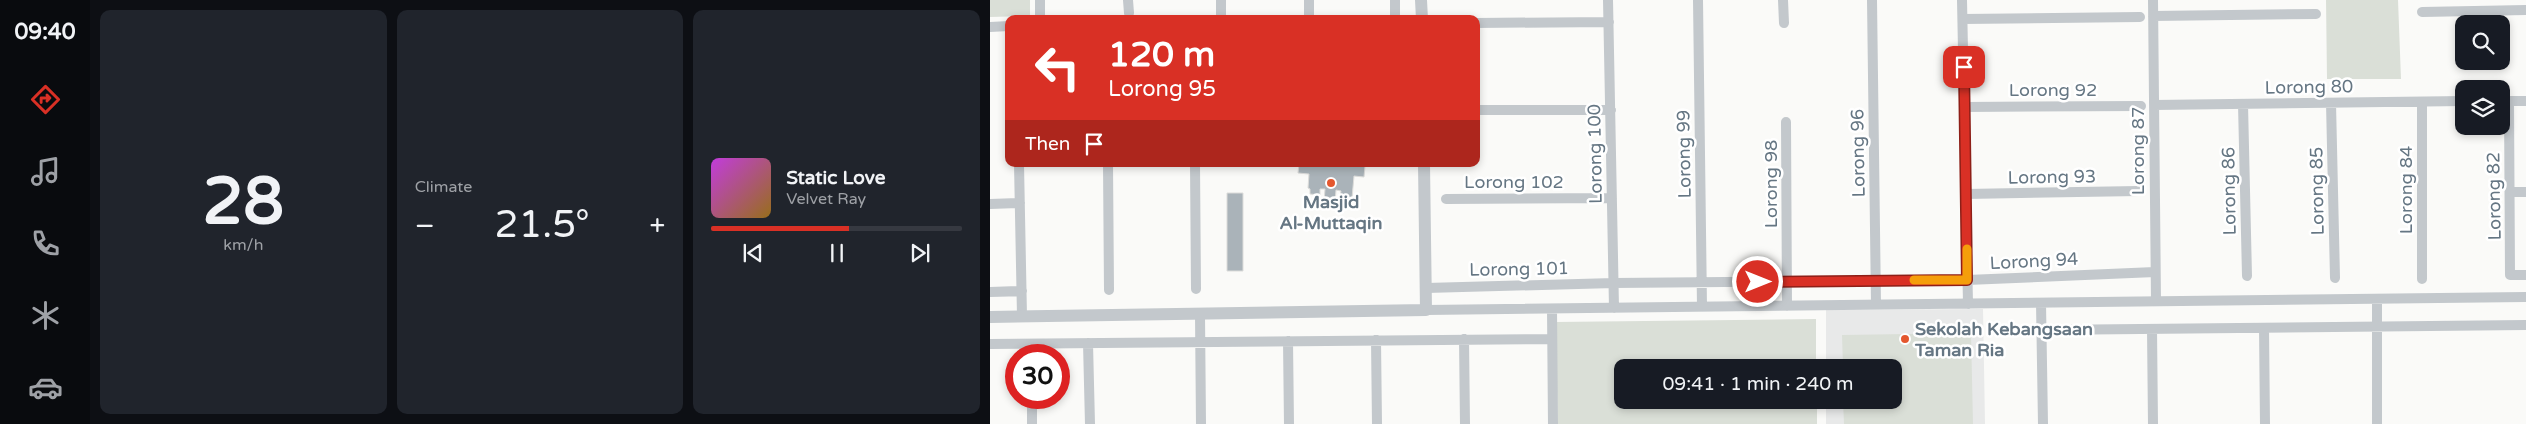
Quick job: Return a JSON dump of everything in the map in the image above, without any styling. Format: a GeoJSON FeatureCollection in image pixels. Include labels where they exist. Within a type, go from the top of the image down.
{"type":"FeatureCollection","features":[{"type":"Feature","properties":{"kind":"street"},"geometry":{"type":"LineString","coordinates":[[1040,0],[1040,15]]}},
{"type":"Feature","properties":{"kind":"street"},"geometry":{"type":"LineString","coordinates":[[1128,0],[1128,13]]}},
{"type":"Feature","properties":{"kind":"street"},"geometry":{"type":"LineString","coordinates":[[1221,0],[1221,15]]}},
{"type":"Feature","properties":{"kind":"street"},"geometry":{"type":"LineString","coordinates":[[1309,0],[1309,15]]}},
{"type":"Feature","properties":{"kind":"street"},"geometry":{"type":"LineString","coordinates":[[1395,0],[1395,15]]}},
{"type":"Feature","properties":{"kind":"street"},"geometry":{"type":"LineString","coordinates":[[1421,0],[1422,15]]}},
{"type":"Feature","properties":{"kind":"street","name":"Lorong 100"},"geometry":{"type":"LineString","coordinates":[[1608,0],[1614,308]]}},
{"type":"Feature","properties":{"kind":"street","name":"Lorong 99"},"geometry":{"type":"LineString","coordinates":[[1698,0],[1702,307]]}},
{"type":"Feature","properties":{"kind":"street"},"geometry":{"type":"LineString","coordinates":[[1783,0],[1784,23]]}},
{"type":"Feature","properties":{"kind":"street","name":"Lorong 96"},"geometry":{"type":"LineString","coordinates":[[1872,0],[1876,305]]}},
{"type":"Feature","properties":{"kind":"street"},"geometry":{"type":"LineString","coordinates":[[1962,0],[1968,304]]}},
{"type":"Feature","properties":{"kind":"street","name":"Lorong 87"},"geometry":{"type":"LineString","coordinates":[[2153,0],[2156,302]]}},
{"type":"Feature","properties":{"kind":"street"},"geometry":{"type":"LineString","coordinates":[[2422,12],[2526,10]]}},
{"type":"Feature","properties":{"kind":"street"},"geometry":{"type":"LineString","coordinates":[[2153,16],[2316,14]]}},
{"type":"Feature","properties":{"kind":"street"},"geometry":{"type":"LineString","coordinates":[[1963,18],[2140,16]]}},
{"type":"Feature","properties":{"kind":"street"},"geometry":{"type":"LineString","coordinates":[[1480,23],[1609,22]]}},
{"type":"Feature","properties":{"kind":"street"},"geometry":{"type":"LineString","coordinates":[[990,26],[1005,26]]}},
{"type":"Feature","properties":{"kind":"street","name":"Lorong 80"},"geometry":{"type":"LineString","coordinates":[[2154,105],[2455,101]]}},
{"type":"Feature","properties":{"kind":"street"},"geometry":{"type":"LineString","coordinates":[[2510,101],[2526,101]]}},
{"type":"Feature","properties":{"kind":"street","name":"Lorong 84"},"geometry":{"type":"LineString","coordinates":[[2422,102],[2422,278]]}},
{"type":"Feature","properties":{"kind":"street","name":"Lorong 85"},"geometry":{"type":"LineString","coordinates":[[2331,103],[2335,278]]}},
{"type":"Feature","properties":{"kind":"street","name":"Lorong 86"},"geometry":{"type":"LineString","coordinates":[[2243,104],[2247,276]]}},
{"type":"Feature","properties":{"kind":"street","name":"Lorong 92"},"geometry":{"type":"LineString","coordinates":[[1964,107],[2141,106]]}},
{"type":"Feature","properties":{"kind":"street"},"geometry":{"type":"LineString","coordinates":[[1480,110],[1611,110]]}},
{"type":"Feature","properties":{"kind":"street","name":"Lorong 98"},"geometry":{"type":"LineString","coordinates":[[1786,122],[1787,306]]}},
{"type":"Feature","properties":{"kind":"street","name":"Lorong 82"},"geometry":{"type":"LineString","coordinates":[[2507,135],[2510,192],[2510,275],[2526,275]]}},
{"type":"Feature","properties":{"kind":"street"},"geometry":{"type":"LineString","coordinates":[[1019,167],[1022,316]]}},
{"type":"Feature","properties":{"kind":"street"},"geometry":{"type":"LineString","coordinates":[[1108,167],[1109,290]]}},
{"type":"Feature","properties":{"kind":"street"},"geometry":{"type":"LineString","coordinates":[[1195,167],[1196,289]]}},
{"type":"Feature","properties":{"kind":"street"},"geometry":{"type":"LineString","coordinates":[[1424,167],[1426,310]]}},
{"type":"Feature","properties":{"kind":"street","name":"Lorong 93"},"geometry":{"type":"LineString","coordinates":[[1966,194],[2139,191]]}},
{"type":"Feature","properties":{"kind":"street"},"geometry":{"type":"LineString","coordinates":[[2510,192],[2526,192]]}},
{"type":"Feature","properties":{"kind":"street","name":"Lorong 102"},"geometry":{"type":"LineString","coordinates":[[1446,199],[1612,198]]}},
{"type":"Feature","properties":{"kind":"street"},"geometry":{"type":"LineString","coordinates":[[990,204],[1020,204]]}},
{"type":"Feature","properties":{"kind":"street","name":"Lorong 94"},"geometry":{"type":"LineString","coordinates":[[1614,283],[1967,280],[2155,272]]}},
{"type":"Feature","properties":{"kind":"street","name":"Lorong 101"},"geometry":{"type":"LineString","coordinates":[[1426,288],[1614,283]]}},
{"type":"Feature","properties":{"kind":"street"},"geometry":{"type":"LineString","coordinates":[[990,292],[1022,291]]}},
{"type":"Feature","properties":{"kind":"street"},"geometry":{"type":"LineString","coordinates":[[990,317],[2526,297]]}},
{"type":"Feature","properties":{"kind":"street"},"geometry":{"type":"LineString","coordinates":[[2377,299],[2377,424]]}},
{"type":"Feature","properties":{"kind":"street"},"geometry":{"type":"LineString","coordinates":[[2041,303],[2043,424]]}},
{"type":"Feature","properties":{"kind":"street"},"geometry":{"type":"LineString","coordinates":[[1552,309],[1554,424]]}},
{"type":"Feature","properties":{"kind":"street"},"geometry":{"type":"LineString","coordinates":[[1200,315],[1201,424]]}},
{"type":"Feature","properties":{"kind":"street"},"geometry":{"type":"LineString","coordinates":[[2042,330],[2526,325]]}},
{"type":"Feature","properties":{"kind":"street"},"geometry":{"type":"LineString","coordinates":[[2264,328],[2265,424]]}},
{"type":"Feature","properties":{"kind":"street"},"geometry":{"type":"LineString","coordinates":[[2152,329],[2153,424]]}},
{"type":"Feature","properties":{"kind":"street"},"geometry":{"type":"LineString","coordinates":[[990,344],[1552,338]]}},
{"type":"Feature","properties":{"kind":"street"},"geometry":{"type":"LineString","coordinates":[[1464,339],[1465,424]]}},
{"type":"Feature","properties":{"kind":"street"},"geometry":{"type":"LineString","coordinates":[[1376,340],[1377,424]]}},
{"type":"Feature","properties":{"kind":"street"},"geometry":{"type":"LineString","coordinates":[[1288,341],[1289,424]]}},
{"type":"Feature","properties":{"kind":"street"},"geometry":{"type":"LineString","coordinates":[[1088,343],[1090,424]]}},
{"type":"Feature","properties":{"kind":"street"},"geometry":{"type":"LineString","coordinates":[[1032,409],[1032,424]]}},
{"type":"Feature","properties":{"kind":"shaded area"},"geometry":{"type":"Polygon","coordinates":[[[990,0],[1030,0],[1030,15],[990,17],[990,0]]]}},
{"type":"Feature","properties":{"kind":"shaded area"},"geometry":{"type":"Polygon","coordinates":[[[2326,0],[2398,0],[2401,79],[2327,79],[2326,0]]]}},
{"type":"Feature","properties":{"kind":"shaded area","name":"Sekolah Kebangsaan Taman Ria"},"geometry":{"type":"Polygon","coordinates":[[[1983,309],[1985,424],[1826,424],[1826,409],[1902,409],[1902,359],[1826,359],[1826,310],[1983,309]]]}},
{"type":"Feature","properties":{"kind":"shaded area"},"geometry":{"type":"Polygon","coordinates":[[[1816,319],[1816,359],[1614,359],[1614,409],[1817,409],[1817,424],[1558,424],[1555,322],[1816,319]]]}},
{"type":"Feature","properties":{"kind":"shaded area"},"geometry":{"type":"Polygon","coordinates":[[[1971,333],[1973,424],[1844,424],[1843,409],[1902,409],[1902,359],[1843,359],[1842,335],[1971,333]]]}},
{"type":"Feature","properties":{"kind":"building","name":"Masjid Al-Muttaqin"},"geometry":{"type":"Polygon","coordinates":[[[1299,167],[1365,167],[1364,177],[1354,176],[1352,198],[1340,197],[1341,191],[1336,190],[1335,202],[1324,202],[1325,189],[1320,189],[1320,195],[1310,194],[1310,189],[1308,188],[1309,174],[1298,173],[1299,167]]]}},
{"type":"Feature","properties":{"kind":"building"},"geometry":{"type":"Polygon","coordinates":[[[1227,193],[1243,193],[1243,271],[1227,271],[1227,193]]]}},
{"type":"Feature","properties":{"kind":"slow traffic"},"geometry":{"type":"LineString","coordinates":[[1914,280],[1967,280],[1967,249]]}},
{"type":"Feature","properties":{"kind":"place","name":"Masjid Al-Muttaqin"},"geometry":{"type":"Point","coordinates":[1331,183]}},
{"type":"Feature","properties":{"kind":"place","name":"Sekolah Kebangsaan Taman Ria"},"geometry":{"type":"Point","coordinates":[1905,339]}},
{"type":"Feature","properties":{"kind":"route"},"geometry":{"type":"LineString","coordinates":[[1758,282],[1967,280],[1964,67]]}}]}
